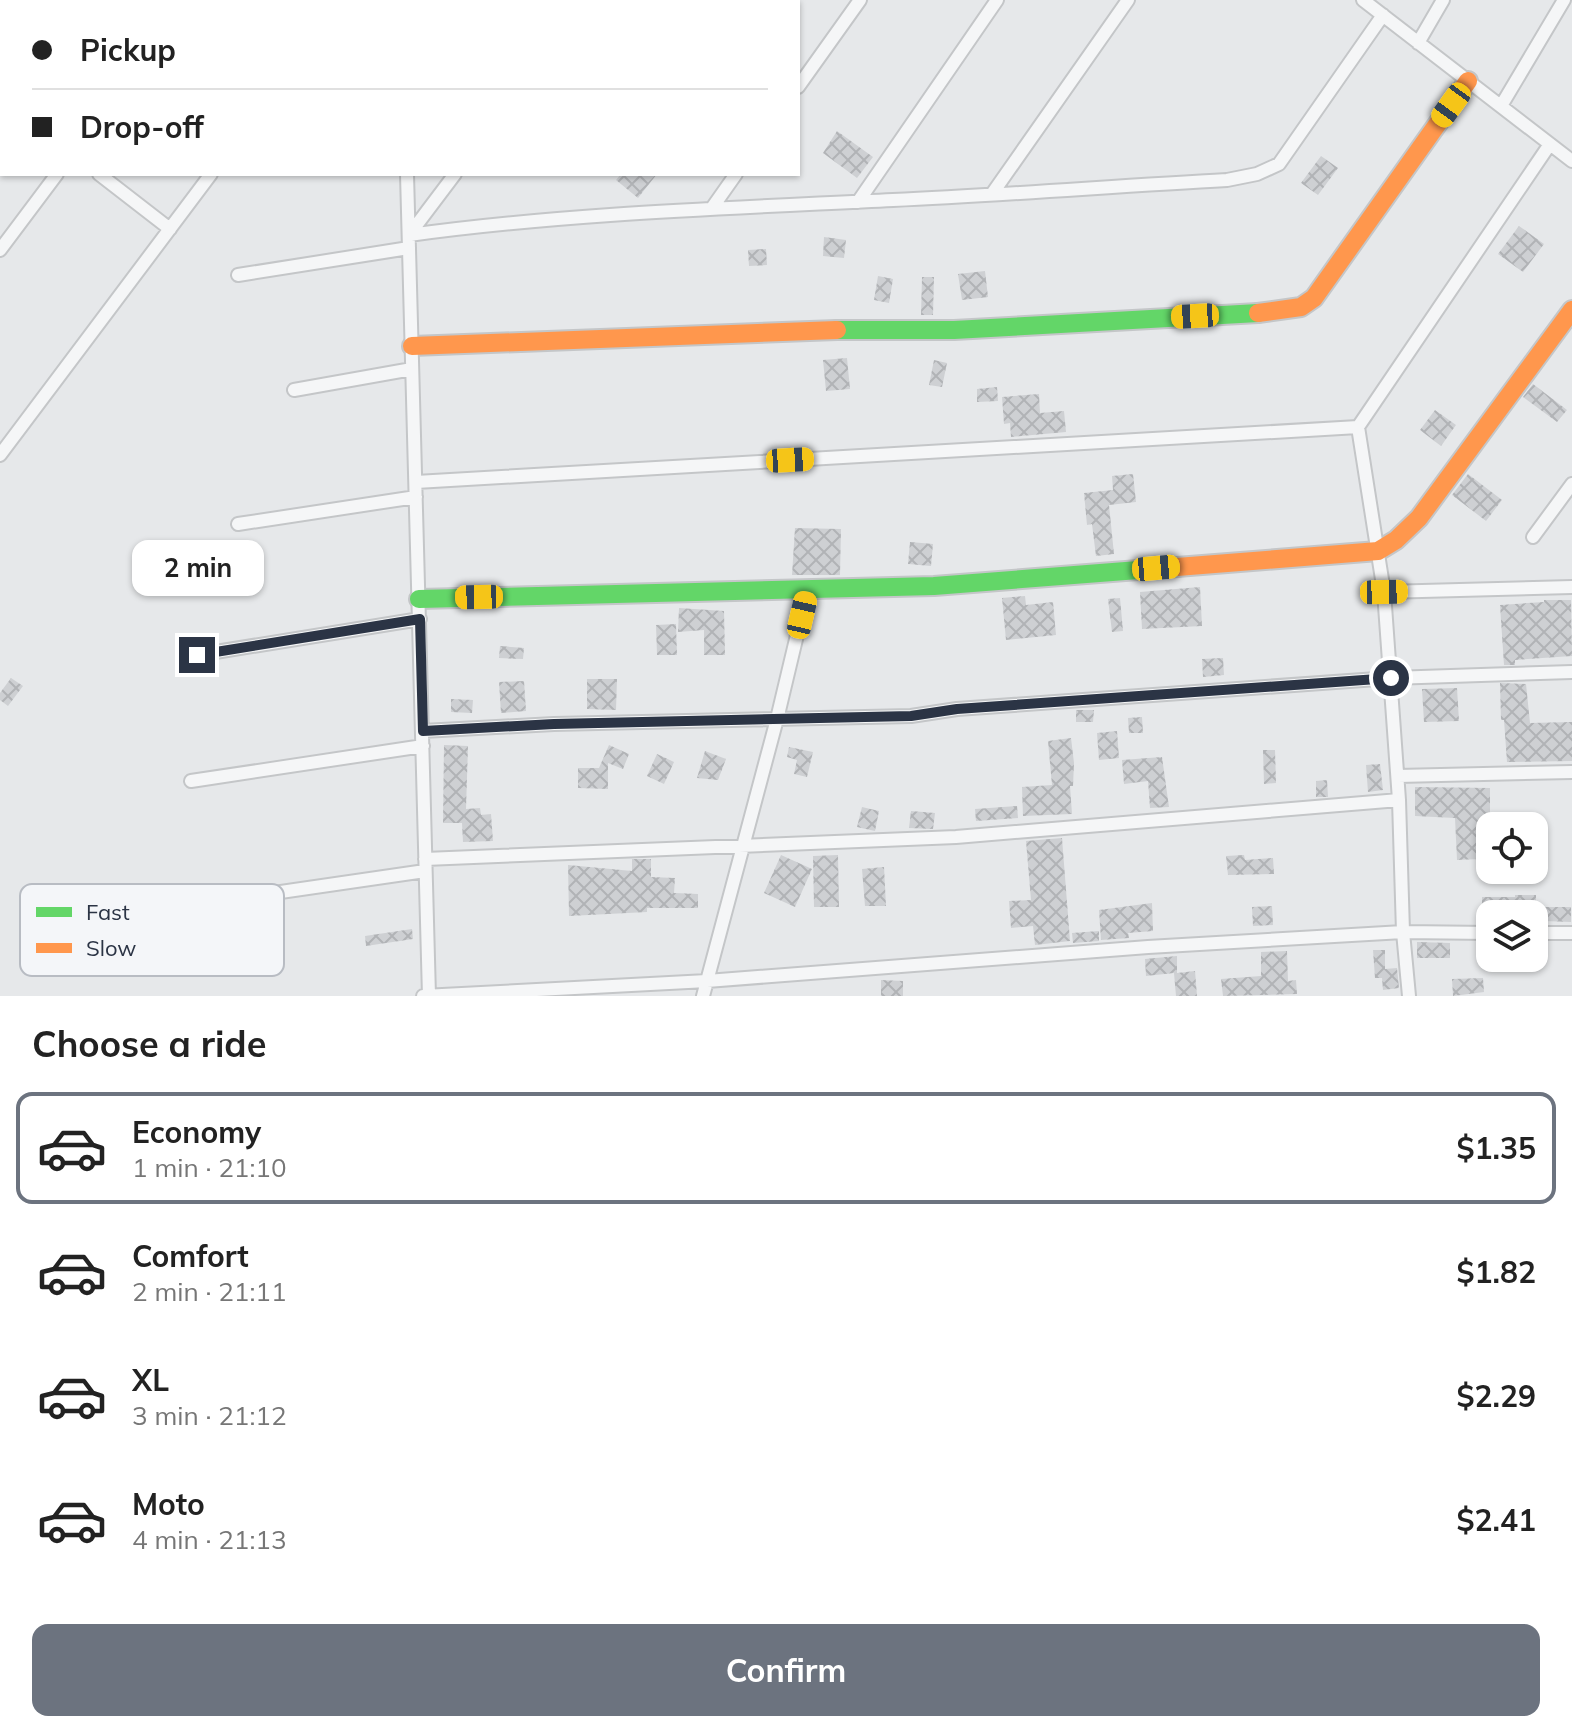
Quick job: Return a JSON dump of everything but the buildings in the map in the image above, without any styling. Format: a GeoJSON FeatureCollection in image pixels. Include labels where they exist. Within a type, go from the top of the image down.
{"type":"FeatureCollection","features":[{"type":"Feature","properties":{"kind":"street"},"geometry":{"type":"LineString","coordinates":[[800,84],[860,0]]}},
{"type":"Feature","properties":{"kind":"street"},"geometry":{"type":"LineString","coordinates":[[858,202],[997,0]]}},
{"type":"Feature","properties":{"kind":"street"},"geometry":{"type":"LineString","coordinates":[[992,194],[1128,0]]}},
{"type":"Feature","properties":{"kind":"street"},"geometry":{"type":"LineString","coordinates":[[1363,0],[1572,161]]}},
{"type":"Feature","properties":{"kind":"street"},"geometry":{"type":"LineString","coordinates":[[1418,43],[1443,0]]}},
{"type":"Feature","properties":{"kind":"street"},"geometry":{"type":"LineString","coordinates":[[1501,106],[1564,0]]}},
{"type":"Feature","properties":{"kind":"street"},"geometry":{"type":"LineString","coordinates":[[238,275],[409,242],[463,228],[712,208],[1227,180],[1257,174],[1279,164],[1383,15]]}},
{"type":"Feature","properties":{"kind":"street"},"geometry":{"type":"LineString","coordinates":[[412,346],[858,330],[954,330],[1285,311],[1301,307],[1314,298],[1468,81]]}},
{"type":"Feature","properties":{"kind":"street"},"geometry":{"type":"LineString","coordinates":[[1409,996],[1403,932],[1398,776],[1384,592],[1358,427],[1550,144]]}},
{"type":"Feature","properties":{"kind":"street"},"geometry":{"type":"LineString","coordinates":[[0,250],[56,176]]}},
{"type":"Feature","properties":{"kind":"street"},"geometry":{"type":"LineString","coordinates":[[102,176],[170,229]]}},
{"type":"Feature","properties":{"kind":"street"},"geometry":{"type":"LineString","coordinates":[[0,455],[210,176]]}},
{"type":"Feature","properties":{"kind":"street"},"geometry":{"type":"LineString","coordinates":[[407,176],[423,731],[427,996],[707,981],[1148,947],[1403,932],[1476,933]]}},
{"type":"Feature","properties":{"kind":"street"},"geometry":{"type":"LineString","coordinates":[[409,242],[454,176]]}},
{"type":"Feature","properties":{"kind":"street"},"geometry":{"type":"LineString","coordinates":[[712,208],[735,176]]}},
{"type":"Feature","properties":{"kind":"street"},"geometry":{"type":"LineString","coordinates":[[419,599],[934,586],[1378,551],[1396,540],[1419,518],[1572,310]]}},
{"type":"Feature","properties":{"kind":"street"},"geometry":{"type":"LineString","coordinates":[[294,390],[412,369]]}},
{"type":"Feature","properties":{"kind":"street"},"geometry":{"type":"LineString","coordinates":[[416,482],[1358,427]]}},
{"type":"Feature","properties":{"kind":"street"},"geometry":{"type":"LineString","coordinates":[[1533,537],[1572,484]]}},
{"type":"Feature","properties":{"kind":"street"},"geometry":{"type":"LineString","coordinates":[[238,524],[416,497]]}},
{"type":"Feature","properties":{"kind":"street"},"geometry":{"type":"LineString","coordinates":[[1384,592],[1572,587]]}},
{"type":"Feature","properties":{"kind":"street"},"geometry":{"type":"LineString","coordinates":[[703,996],[777,719],[808,589]]}},
{"type":"Feature","properties":{"kind":"street"},"geometry":{"type":"LineString","coordinates":[[197,655],[420,619]]}},
{"type":"Feature","properties":{"kind":"street"},"geometry":{"type":"LineString","coordinates":[[423,731],[554,724],[911,716],[957,709],[1391,678],[1572,672]]}},
{"type":"Feature","properties":{"kind":"street"},"geometry":{"type":"LineString","coordinates":[[191,781],[423,746]]}},
{"type":"Feature","properties":{"kind":"street"},"geometry":{"type":"LineString","coordinates":[[1398,776],[1572,772]]}},
{"type":"Feature","properties":{"kind":"street"},"geometry":{"type":"LineString","coordinates":[[284,889],[425,865],[743,845],[956,837],[1399,800]]}},
{"type":"Feature","properties":{"kind":"street"},"geometry":{"type":"LineString","coordinates":[[1548,933],[1572,933]]}},
{"type":"Feature","properties":{"kind":"traffic: fast"},"geometry":{"type":"LineString","coordinates":[[837,330],[954,330],[1258,313]]}},
{"type":"Feature","properties":{"kind":"traffic: fast"},"geometry":{"type":"LineString","coordinates":[[419,599],[934,586],[1177,567]]}},
{"type":"Feature","properties":{"kind":"traffic: slow"},"geometry":{"type":"LineString","coordinates":[[1258,313],[1301,307],[1314,298],[1468,81]]}},
{"type":"Feature","properties":{"kind":"traffic: slow"},"geometry":{"type":"LineString","coordinates":[[1177,567],[1378,551],[1396,540],[1419,518],[1572,310]]}},
{"type":"Feature","properties":{"kind":"traffic: slow"},"geometry":{"type":"LineString","coordinates":[[412,346],[837,330]]}},
{"type":"Feature","properties":{"kind":"route"},"geometry":{"type":"LineString","coordinates":[[197,655],[420,619],[423,731],[554,724],[911,716],[957,709],[1391,678]]}}]}
